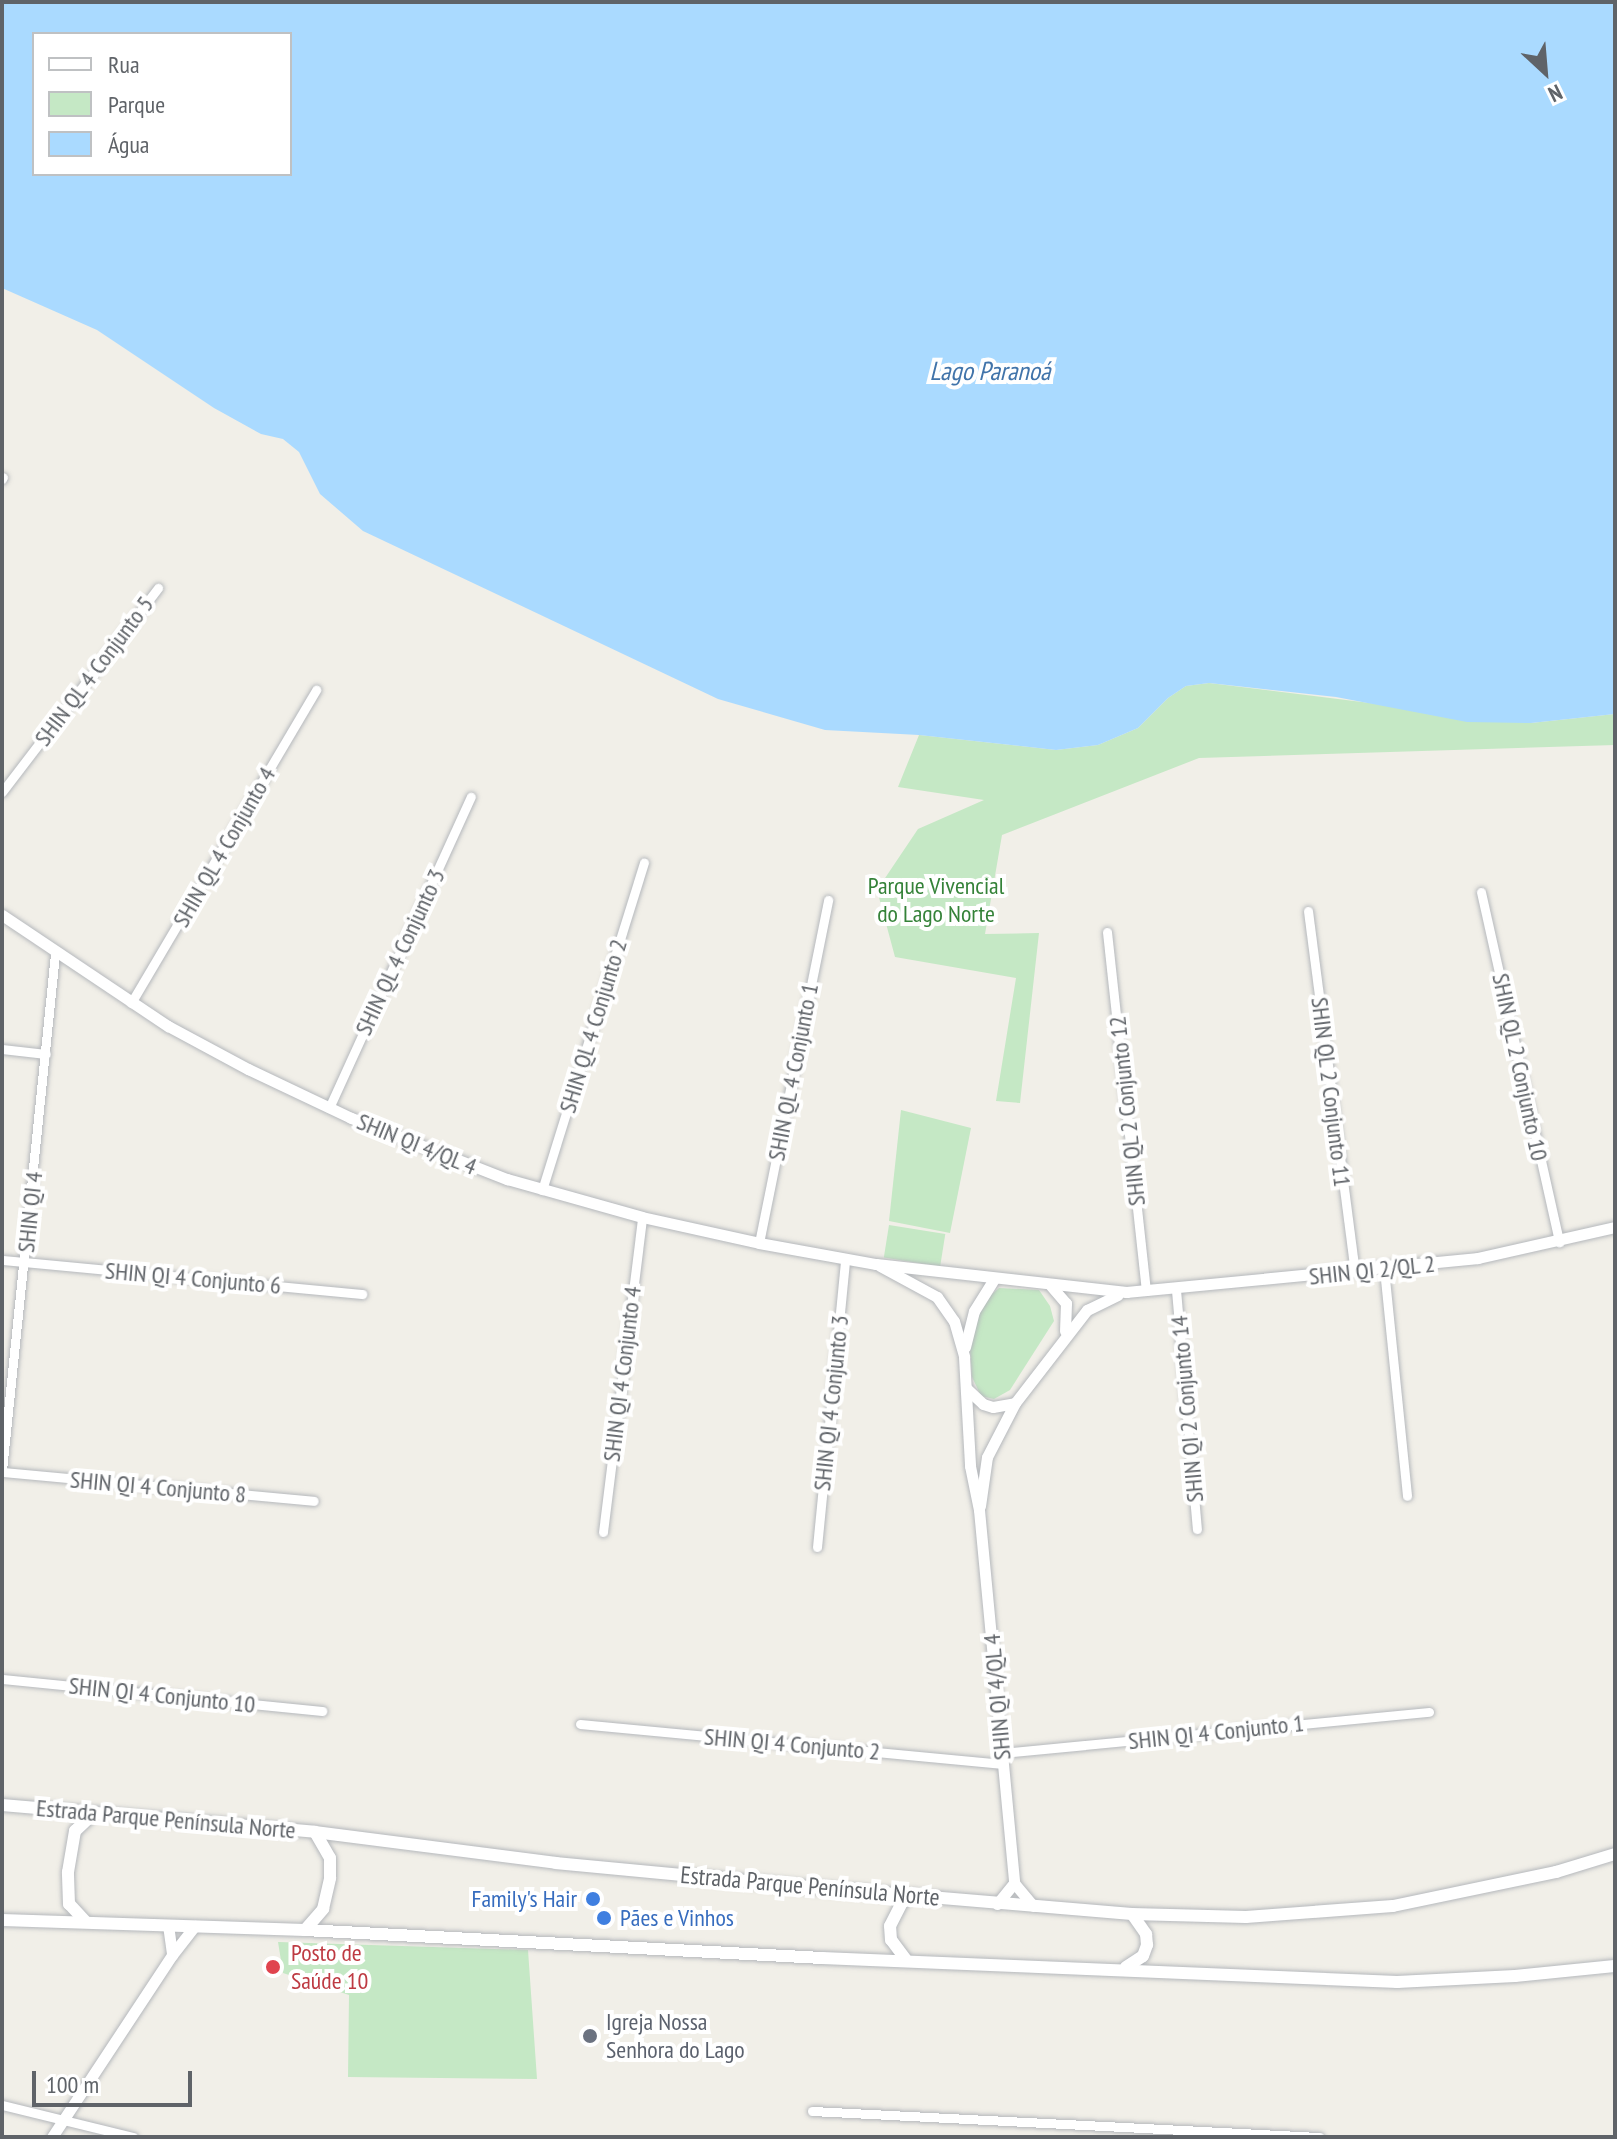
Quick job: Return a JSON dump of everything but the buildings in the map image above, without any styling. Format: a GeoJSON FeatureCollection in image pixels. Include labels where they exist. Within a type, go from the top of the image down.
{"type":"FeatureCollection","features":[{"type":"Feature","properties":{"kind":"main road","name":"Estrada Parque Península Norte"},"geometry":{"type":"LineString","coordinates":[[2,1805],[315,1832],[556,1863],[1132,1914],[1246,1917],[1393,1906],[1556,1872],[1615,1854]]}},
{"type":"Feature","properties":{"kind":"main road"},"geometry":{"type":"LineString","coordinates":[[86,1922],[69,1904],[68,1872],[75,1831],[93,1814]]}},
{"type":"Feature","properties":{"kind":"main road"},"geometry":{"type":"LineString","coordinates":[[305,1930],[323,1909],[330,1878],[330,1858],[315,1832]]}},
{"type":"Feature","properties":{"kind":"main road"},"geometry":{"type":"LineString","coordinates":[[907,1961],[891,1940],[890,1926],[902,1902],[914,1895]]}},
{"type":"Feature","properties":{"kind":"main road"},"geometry":{"type":"LineString","coordinates":[[1123,1968],[1134,1964],[1147,1945],[1146,1934],[1132,1914]]}},
{"type":"Feature","properties":{"kind":"main road"},"geometry":{"type":"LineString","coordinates":[[2,1920],[305,1930],[420,1939],[1397,1982],[1515,1976],[1615,1966]]}},
{"type":"Feature","properties":{"kind":"street","name":"SHIN QL 4 Conjunto 5"},"geometry":{"type":"LineString","coordinates":[[2,792],[158,588]]}},
{"type":"Feature","properties":{"kind":"street","name":"SHIN QL 4 Conjunto 4"},"geometry":{"type":"LineString","coordinates":[[131,1003],[316,690]]}},
{"type":"Feature","properties":{"kind":"street","name":"SHIN QL 4 Conjunto 3"},"geometry":{"type":"LineString","coordinates":[[329,1108],[471,797]]}},
{"type":"Feature","properties":{"kind":"street","name":"SHIN QL 4 Conjunto 2"},"geometry":{"type":"LineString","coordinates":[[542,1190],[644,862]]}},
{"type":"Feature","properties":{"kind":"street","name":"SHIN QL 2 Conjunto 10"},"geometry":{"type":"LineString","coordinates":[[1481,892],[1559,1242]]}},
{"type":"Feature","properties":{"kind":"street","name":"SHIN QL 4 Conjunto 1"},"geometry":{"type":"LineString","coordinates":[[759,1243],[828,900]]}},
{"type":"Feature","properties":{"kind":"street","name":"SHIN QL 2 Conjunto 11"},"geometry":{"type":"LineString","coordinates":[[1308,911],[1355,1272]]}},
{"type":"Feature","properties":{"kind":"street","name":"SHIN QI 4/QL 4"},"geometry":{"type":"LineString","coordinates":[[2,915],[131,1003],[221,1055],[329,1108],[465,1165],[642,1217],[759,1243],[876,1264],[906,1265],[1050,1285]]}},
{"type":"Feature","properties":{"kind":"street","name":"SHIN QL 2 Conjunto 12"},"geometry":{"type":"LineString","coordinates":[[1107,932],[1146,1291]]}},
{"type":"Feature","properties":{"kind":"street","name":"SHIN QI 4"},"geometry":{"type":"LineString","coordinates":[[2,1471],[55,954]]}},
{"type":"Feature","properties":{"kind":"street"},"geometry":{"type":"LineString","coordinates":[[2,1049],[46,1054]]}},
{"type":"Feature","properties":{"kind":"street","name":"SHIN QI 4 Conjunto 4"},"geometry":{"type":"LineString","coordinates":[[603,1532],[642,1217]]}},
{"type":"Feature","properties":{"kind":"street","name":"SHIN QI 2/QL 2"},"geometry":{"type":"LineString","coordinates":[[1050,1285],[1126,1292],[1176,1290],[1355,1272],[1478,1258],[1615,1227]]}},
{"type":"Feature","properties":{"kind":"street","name":"SHIN QI 4 Conjunto 3"},"geometry":{"type":"LineString","coordinates":[[817,1547],[845,1259]]}},
{"type":"Feature","properties":{"kind":"street","name":"SHIN QI 4 Conjunto 6"},"geometry":{"type":"LineString","coordinates":[[2,1260],[362,1294]]}},
{"type":"Feature","properties":{"kind":"street","name":"SHIN QI 4/QL 4"},"geometry":{"type":"LineString","coordinates":[[876,1264],[937,1297],[954,1321],[964,1357],[970,1466],[979,1510],[1014,1883]]}},
{"type":"Feature","properties":{"kind":"street"},"geometry":{"type":"LineString","coordinates":[[1384,1269],[1407,1496]]}},
{"type":"Feature","properties":{"kind":"street"},"geometry":{"type":"LineString","coordinates":[[964,1357],[969,1324],[994,1279]]}},
{"type":"Feature","properties":{"kind":"street"},"geometry":{"type":"LineString","coordinates":[[1050,1285],[1062,1296],[1068,1313],[1063,1339]]}},
{"type":"Feature","properties":{"kind":"street","name":"SHIN QI 2 Conjunto 14"},"geometry":{"type":"LineString","coordinates":[[1176,1290],[1197,1529]]}},
{"type":"Feature","properties":{"kind":"street","name":"SHIN QI 2/QL 2"},"geometry":{"type":"LineString","coordinates":[[1063,1339],[1094,1304],[1126,1292]]}},
{"type":"Feature","properties":{"kind":"street","name":"SHIN QI 4/QL 4"},"geometry":{"type":"LineString","coordinates":[[979,1510],[987,1457],[1015,1403],[1063,1339]]}},
{"type":"Feature","properties":{"kind":"street"},"geometry":{"type":"LineString","coordinates":[[966,1388],[983,1404],[993,1407],[1015,1403]]}},
{"type":"Feature","properties":{"kind":"street","name":"SHIN QI 4 Conjunto 8"},"geometry":{"type":"LineString","coordinates":[[2,1471],[314,1501]]}},
{"type":"Feature","properties":{"kind":"street","name":"SHIN QI 4 Conjunto 10"},"geometry":{"type":"LineString","coordinates":[[2,1679],[322,1711]]}},
{"type":"Feature","properties":{"kind":"street","name":"SHIN QI 4 Conjunto 1"},"geometry":{"type":"LineString","coordinates":[[1003,1758],[1429,1712]]}},
{"type":"Feature","properties":{"kind":"street","name":"SHIN QI 4 Conjunto 2"},"geometry":{"type":"LineString","coordinates":[[580,1724],[1003,1758]]}},
{"type":"Feature","properties":{"kind":"street"},"geometry":{"type":"LineString","coordinates":[[997,1904],[1014,1883],[1033,1906]]}},
{"type":"Feature","properties":{"kind":"street"},"geometry":{"type":"LineString","coordinates":[[168,1925],[172,1955]]}},
{"type":"Feature","properties":{"kind":"street"},"geometry":{"type":"LineString","coordinates":[[52,2137],[172,1955],[195,1926]]}},
{"type":"Feature","properties":{"kind":"street"},"geometry":{"type":"LineString","coordinates":[[2,2105],[133,2137]]}},
{"type":"Feature","properties":{"kind":"street"},"geometry":{"type":"LineString","coordinates":[[812,2111],[1110,2132],[1319,2137]]}},
{"type":"Feature","properties":{"kind":"green space","name":"Parque Vivencial do Lago Norte"},"geometry":{"type":"Polygon","coordinates":[[[1209,683],[1531,723],[1615,714],[1615,745],[1199,758],[1002,835],[985,934],[1039,933],[1020,1103],[996,1101],[1016,978],[895,957],[877,890],[918,829],[984,800],[898,787],[919,735],[1056,750],[1098,745],[1138,728],[1168,698],[1186,686],[1209,683]]]}},
{"type":"Feature","properties":{"kind":"green space"},"geometry":{"type":"Polygon","coordinates":[[[901,1110],[971,1128],[950,1233],[889,1221],[901,1110]]]}},
{"type":"Feature","properties":{"kind":"green space"},"geometry":{"type":"Polygon","coordinates":[[[889,1225],[945,1234],[940,1267],[884,1258],[889,1225]]]}},
{"type":"Feature","properties":{"kind":"green space"},"geometry":{"type":"Polygon","coordinates":[[[999,1288],[1039,1290],[1050,1306],[1054,1321],[1010,1390],[994,1399],[981,1396],[972,1377],[970,1348],[983,1302],[999,1288]]]}},
{"type":"Feature","properties":{"kind":"green space"},"geometry":{"type":"Polygon","coordinates":[[[278,1942],[528,1950],[537,2079],[348,2077],[349,1995],[283,1973],[278,1942]]]}},
{"type":"Feature","properties":{"kind":"water","name":"Lago Paranoá"},"geometry":{"type":"Polygon","coordinates":[[[2,2],[1615,2],[1615,714],[1531,723],[1467,722],[1336,697],[1209,683],[1186,686],[1168,698],[1138,728],[1098,745],[1056,750],[919,735],[825,730],[718,699],[363,531],[320,494],[299,452],[283,439],[261,434],[214,408],[97,330],[2,288],[2,2]]]}},
{"type":"Feature","properties":{"kind":"place","name":"Family's Hair"},"geometry":{"type":"Point","coordinates":[593,1899]}},
{"type":"Feature","properties":{"kind":"place","name":"Pães e Vinhos"},"geometry":{"type":"Point","coordinates":[604,1918]}},
{"type":"Feature","properties":{"kind":"place","name":"Posto de Saúde 10"},"geometry":{"type":"Point","coordinates":[273,1967]}},
{"type":"Feature","properties":{"kind":"place","name":"Igreja Nossa Senhora do Lago"},"geometry":{"type":"Point","coordinates":[590,2036]}}]}
